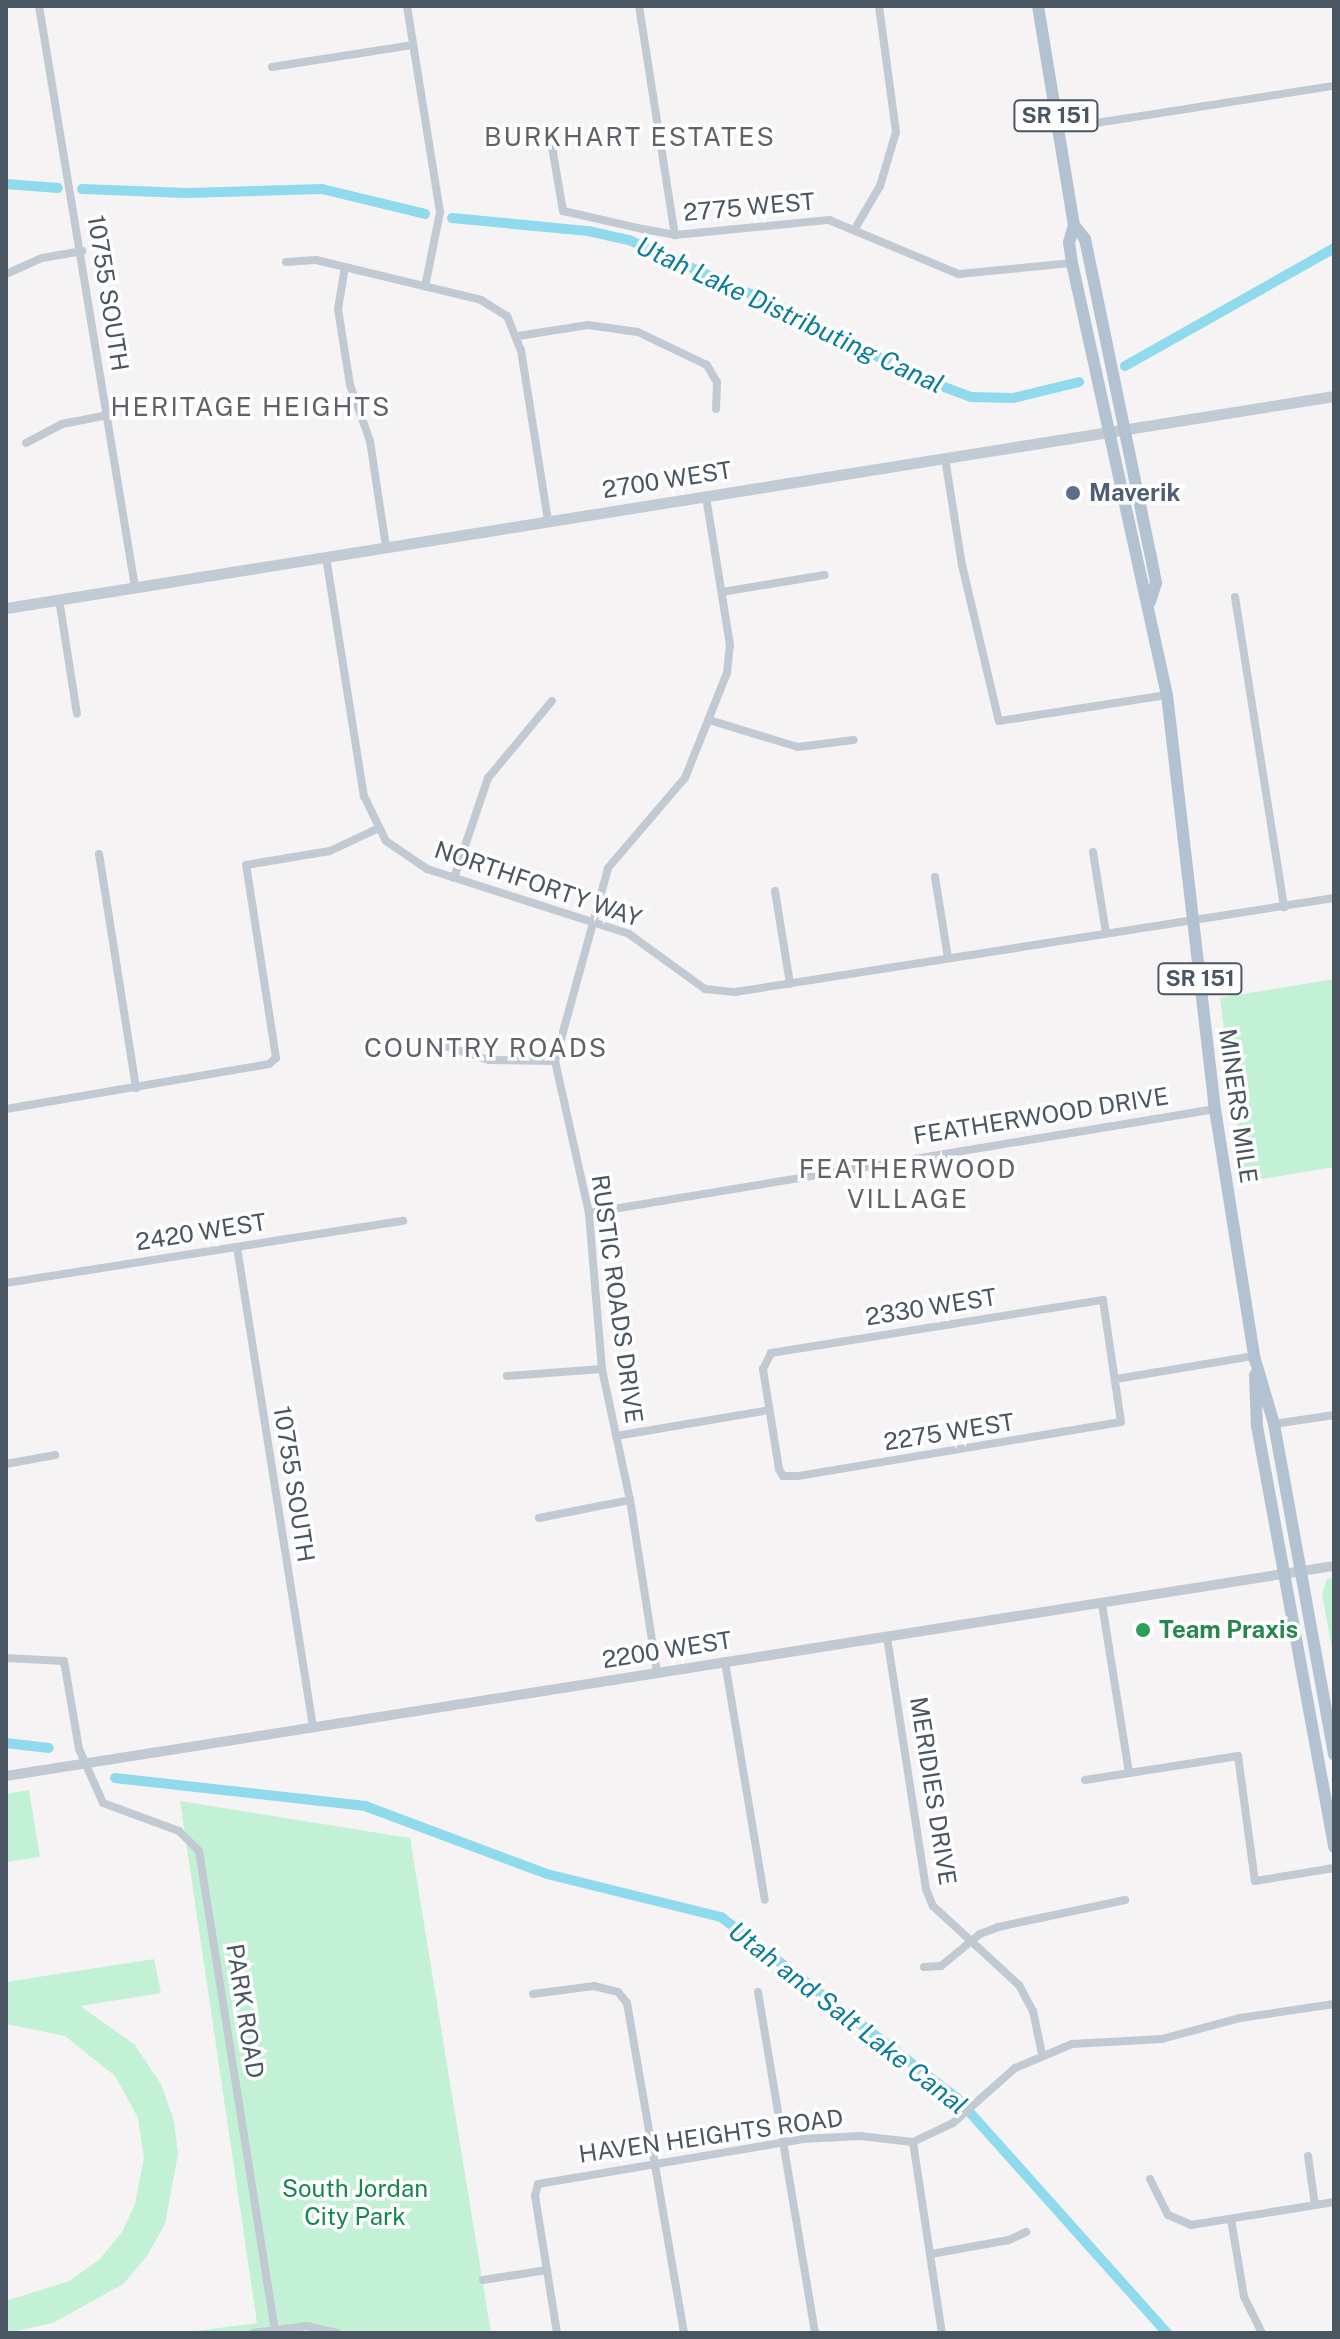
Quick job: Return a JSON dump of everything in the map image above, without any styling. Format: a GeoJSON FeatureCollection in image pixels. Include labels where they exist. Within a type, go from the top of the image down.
{"type":"FeatureCollection","features":[{"type":"Feature","properties":{"kind":"main road","name":"SR 151"},"geometry":{"type":"LineString","coordinates":[[1038,6],[1074,225],[1069,242],[1072,263],[1141,591],[1150,602]]}},
{"type":"Feature","properties":{"kind":"main road","name":"SR 151"},"geometry":{"type":"LineString","coordinates":[[1074,225],[1085,239],[1156,583],[1150,602]]}},
{"type":"Feature","properties":{"kind":"main road","name":"2700 WEST"},"geometry":{"type":"LineString","coordinates":[[6,608],[1334,396]]}},
{"type":"Feature","properties":{"kind":"main road","name":"MINERS MILE"},"geometry":{"type":"LineString","coordinates":[[1150,602],[1167,695],[1215,1109],[1254,1356],[1274,1424],[1302,1572]]}},
{"type":"Feature","properties":{"kind":"main road","name":"SR 151"},"geometry":{"type":"LineString","coordinates":[[1254,1356],[1265,1470],[1334,1847]]}},
{"type":"Feature","properties":{"kind":"main road","name":"SR 151"},"geometry":{"type":"LineString","coordinates":[[1302,1572],[1334,1755]]}},
{"type":"Feature","properties":{"kind":"street","name":"10755 SOUTH"},"geometry":{"type":"LineString","coordinates":[[39,6],[82,251],[135,587]]}},
{"type":"Feature","properties":{"kind":"street"},"geometry":{"type":"LineString","coordinates":[[407,6],[440,212],[425,287]]}},
{"type":"Feature","properties":{"kind":"street"},"geometry":{"type":"LineString","coordinates":[[639,6],[675,235]]}},
{"type":"Feature","properties":{"kind":"street"},"geometry":{"type":"LineString","coordinates":[[856,227],[886,173],[896,132],[879,6]]}},
{"type":"Feature","properties":{"kind":"street"},"geometry":{"type":"LineString","coordinates":[[272,67],[413,45]]}},
{"type":"Feature","properties":{"kind":"street"},"geometry":{"type":"LineString","coordinates":[[1058,129],[1334,86]]}},
{"type":"Feature","properties":{"kind":"street","name":"2775 WEST"},"geometry":{"type":"LineString","coordinates":[[552,147],[563,211],[675,235],[817,220],[856,227],[917,261],[959,274],[1072,263]]}},
{"type":"Feature","properties":{"kind":"street"},"geometry":{"type":"LineString","coordinates":[[6,274],[42,258],[82,251]]}},
{"type":"Feature","properties":{"kind":"street"},"geometry":{"type":"LineString","coordinates":[[286,262],[311,260],[345,267],[492,304],[507,316],[518,336],[548,521]]}},
{"type":"Feature","properties":{"kind":"street"},"geometry":{"type":"LineString","coordinates":[[345,267],[338,309],[350,385],[370,441],[386,547]]}},
{"type":"Feature","properties":{"kind":"street"},"geometry":{"type":"LineString","coordinates":[[518,336],[588,325],[638,332],[707,365],[717,382],[716,409]]}},
{"type":"Feature","properties":{"kind":"street"},"geometry":{"type":"LineString","coordinates":[[26,443],[62,424],[108,415]]}},
{"type":"Feature","properties":{"kind":"street"},"geometry":{"type":"LineString","coordinates":[[945,458],[962,565],[999,721],[1167,695]]}},
{"type":"Feature","properties":{"kind":"street","name":"RUSTIC ROADS DRIVE"},"geometry":{"type":"LineString","coordinates":[[657,1672],[630,1500],[602,1369],[589,1213],[555,1061],[608,868],[685,778],[709,720],[730,655],[706,496]]}},
{"type":"Feature","properties":{"kind":"street","name":"NORTHFORTY WAY"},"geometry":{"type":"LineString","coordinates":[[326,557],[364,796],[377,829],[412,862],[646,942],[678,973],[705,989],[735,992],[1334,898]]}},
{"type":"Feature","properties":{"kind":"street"},"geometry":{"type":"LineString","coordinates":[[722,592],[825,575]]}},
{"type":"Feature","properties":{"kind":"street"},"geometry":{"type":"LineString","coordinates":[[1235,597],[1284,907]]}},
{"type":"Feature","properties":{"kind":"street"},"geometry":{"type":"LineString","coordinates":[[59,599],[77,714]]}},
{"type":"Feature","properties":{"kind":"street"},"geometry":{"type":"LineString","coordinates":[[454,878],[488,778],[552,701]]}},
{"type":"Feature","properties":{"kind":"street"},"geometry":{"type":"LineString","coordinates":[[709,720],[798,747],[854,740]]}},
{"type":"Feature","properties":{"kind":"street"},"geometry":{"type":"LineString","coordinates":[[6,1109],[260,1068],[276,1058],[246,865],[330,851],[377,829]]}},
{"type":"Feature","properties":{"kind":"street"},"geometry":{"type":"LineString","coordinates":[[1093,852],[1106,933]]}},
{"type":"Feature","properties":{"kind":"street"},"geometry":{"type":"LineString","coordinates":[[99,854],[136,1088]]}},
{"type":"Feature","properties":{"kind":"street"},"geometry":{"type":"LineString","coordinates":[[935,877],[948,958]]}},
{"type":"Feature","properties":{"kind":"street"},"geometry":{"type":"LineString","coordinates":[[775,891],[790,984]]}},
{"type":"Feature","properties":{"kind":"street"},"geometry":{"type":"LineString","coordinates":[[445,1046],[489,1060],[555,1061]]}},
{"type":"Feature","properties":{"kind":"street","name":"FEATHERWOOD DRIVE"},"geometry":{"type":"LineString","coordinates":[[589,1213],[1215,1109]]}},
{"type":"Feature","properties":{"kind":"street","name":"2420 WEST"},"geometry":{"type":"LineString","coordinates":[[6,1283],[403,1221]]}},
{"type":"Feature","properties":{"kind":"street","name":"10755 SOUTH"},"geometry":{"type":"LineString","coordinates":[[237,1247],[313,1727]]}},
{"type":"Feature","properties":{"kind":"street","name":"2330 WEST"},"geometry":{"type":"LineString","coordinates":[[769,1410],[765,1357],[1103,1300],[1116,1379]]}},
{"type":"Feature","properties":{"kind":"street"},"geometry":{"type":"LineString","coordinates":[[1116,1379],[1254,1356]]}},
{"type":"Feature","properties":{"kind":"street"},"geometry":{"type":"LineString","coordinates":[[507,1376],[602,1369]]}},
{"type":"Feature","properties":{"kind":"street","name":"2275 WEST"},"geometry":{"type":"LineString","coordinates":[[769,1410],[783,1476],[1121,1422],[1116,1379]]}},
{"type":"Feature","properties":{"kind":"street"},"geometry":{"type":"LineString","coordinates":[[616,1436],[769,1410]]}},
{"type":"Feature","properties":{"kind":"street"},"geometry":{"type":"LineString","coordinates":[[1274,1424],[1334,1415]]}},
{"type":"Feature","properties":{"kind":"street"},"geometry":{"type":"LineString","coordinates":[[6,1464],[55,1455]]}},
{"type":"Feature","properties":{"kind":"street"},"geometry":{"type":"LineString","coordinates":[[539,1518],[630,1500]]}},
{"type":"Feature","properties":{"kind":"street","name":"2200 WEST"},"geometry":{"type":"LineString","coordinates":[[6,1776],[1334,1566]]}},
{"type":"Feature","properties":{"kind":"street"},"geometry":{"type":"LineString","coordinates":[[1102,1604],[1129,1773]]}},
{"type":"Feature","properties":{"kind":"street","name":"MERIDIES DRIVE"},"geometry":{"type":"LineString","coordinates":[[887,1637],[926,1889],[933,1906],[1027,1998],[1042,2054]]}},
{"type":"Feature","properties":{"kind":"street","name":"PARK ROAD"},"geometry":{"type":"LineString","coordinates":[[6,1658],[64,1661],[86,1763],[103,1803],[179,1831],[199,1851],[275,2329]]}},
{"type":"Feature","properties":{"kind":"street"},"geometry":{"type":"LineString","coordinates":[[725,1662],[765,1900]]}},
{"type":"Feature","properties":{"kind":"street"},"geometry":{"type":"LineString","coordinates":[[1085,1780],[1238,1756],[1255,1881],[1334,1868]]}},
{"type":"Feature","properties":{"kind":"street"},"geometry":{"type":"LineString","coordinates":[[924,1967],[941,1966],[970,1942],[998,1927],[1125,1900]]}},
{"type":"Feature","properties":{"kind":"street"},"geometry":{"type":"LineString","coordinates":[[533,1994],[607,1988],[627,2003],[633,2019],[684,2333]]}},
{"type":"Feature","properties":{"kind":"street"},"geometry":{"type":"LineString","coordinates":[[758,1992],[815,2333]]}},
{"type":"Feature","properties":{"kind":"street"},"geometry":{"type":"LineString","coordinates":[[942,2333],[913,2142],[934,2136],[1003,2077],[1042,2054],[1083,2042],[1181,2036],[1240,2018],[1334,2004]]}},
{"type":"Feature","properties":{"kind":"street","name":"HAVEN HEIGHTS ROAD"},"geometry":{"type":"LineString","coordinates":[[547,2270],[535,2196],[538,2184],[781,2143],[860,2136],[913,2142]]}},
{"type":"Feature","properties":{"kind":"street"},"geometry":{"type":"LineString","coordinates":[[1308,2156],[1315,2205]]}},
{"type":"Feature","properties":{"kind":"street"},"geometry":{"type":"LineString","coordinates":[[1150,2179],[1168,2215],[1199,2224],[1334,2202]]}},
{"type":"Feature","properties":{"kind":"street"},"geometry":{"type":"LineString","coordinates":[[1231,2219],[1244,2297],[1262,2333]]}},
{"type":"Feature","properties":{"kind":"street"},"geometry":{"type":"LineString","coordinates":[[931,2254],[1009,2240],[1026,2232]]}},
{"type":"Feature","properties":{"kind":"street"},"geometry":{"type":"LineString","coordinates":[[483,2280],[547,2270],[557,2333]]}},
{"type":"Feature","properties":{"kind":"street"},"geometry":{"type":"LineString","coordinates":[[253,2333],[307,2326],[337,2333]]}},
{"type":"Feature","properties":{"kind":"green space"},"geometry":{"type":"Polygon","coordinates":[[[1334,979],[1334,1167],[1244,1182],[1220,998],[1334,979]]]}},
{"type":"Feature","properties":{"kind":"green space"},"geometry":{"type":"Polygon","coordinates":[[[1334,1578],[1333,1653],[1322,1594],[1327,1579],[1334,1578]]]}},
{"type":"Feature","properties":{"kind":"green space"},"geometry":{"type":"Polygon","coordinates":[[[29,1790],[40,1857],[6,1862],[6,1794],[29,1790]]]}},
{"type":"Feature","properties":{"kind":"green space","name":"South Jordan City Park"},"geometry":{"type":"Polygon","coordinates":[[[180,1801],[410,1838],[491,2333],[179,2333],[257,2323],[180,1801]]]}},
{"type":"Feature","properties":{"kind":"green space"},"geometry":{"type":"Polygon","coordinates":[[[154,1959],[161,1993],[80,2006],[134,2044],[161,2084],[174,2121],[178,2154],[165,2224],[147,2256],[123,2284],[53,2323],[6,2333],[6,2301],[69,2281],[99,2260],[122,2232],[135,2204],[144,2158],[138,2118],[115,2076],[65,2036],[6,2024],[6,1982],[154,1959]]]}},
{"type":"Feature","properties":{"kind":"waterway","name":"Utah Lake Distributing Canal"},"geometry":{"type":"LineString","coordinates":[[6,184],[58,188]]}},
{"type":"Feature","properties":{"kind":"waterway","name":"Utah Lake Distributing Canal"},"geometry":{"type":"LineString","coordinates":[[82,189],[186,193],[322,189],[425,214]]}},
{"type":"Feature","properties":{"kind":"waterway","name":"Utah Lake Distributing Canal"},"geometry":{"type":"LineString","coordinates":[[452,218],[588,231],[629,240],[782,308],[920,378],[971,397],[1013,398],[1079,382]]}},
{"type":"Feature","properties":{"kind":"waterway","name":"Utah Lake Distributing Canal"},"geometry":{"type":"LineString","coordinates":[[1125,366],[1334,248]]}},
{"type":"Feature","properties":{"kind":"waterway","name":"Utah and Salt Lake Canal"},"geometry":{"type":"LineString","coordinates":[[6,1743],[49,1748]]}},
{"type":"Feature","properties":{"kind":"waterway","name":"Utah and Salt Lake Canal"},"geometry":{"type":"LineString","coordinates":[[115,1778],[365,1806],[547,1874],[721,1917],[956,2097],[1167,2333]]}},
{"type":"Feature","properties":{"kind":"place","name":"Maverik"},"geometry":{"type":"Point","coordinates":[1073,493]}},
{"type":"Feature","properties":{"kind":"place","name":"Team Praxis"},"geometry":{"type":"Point","coordinates":[1143,1630]}},
{"type":"Feature","properties":{"kind":"district","name":"BURKHART ESTATES"},"geometry":{"type":"Point","coordinates":[630,137]}},
{"type":"Feature","properties":{"kind":"district","name":"HERITAGE HEIGHTS"},"geometry":{"type":"Point","coordinates":[251,407]}},
{"type":"Feature","properties":{"kind":"district","name":"COUNTRY ROADS"},"geometry":{"type":"Point","coordinates":[486,1048]}},
{"type":"Feature","properties":{"kind":"district","name":"FEATHERWOOD VILLAGE"},"geometry":{"type":"Point","coordinates":[908,1184]}}]}
